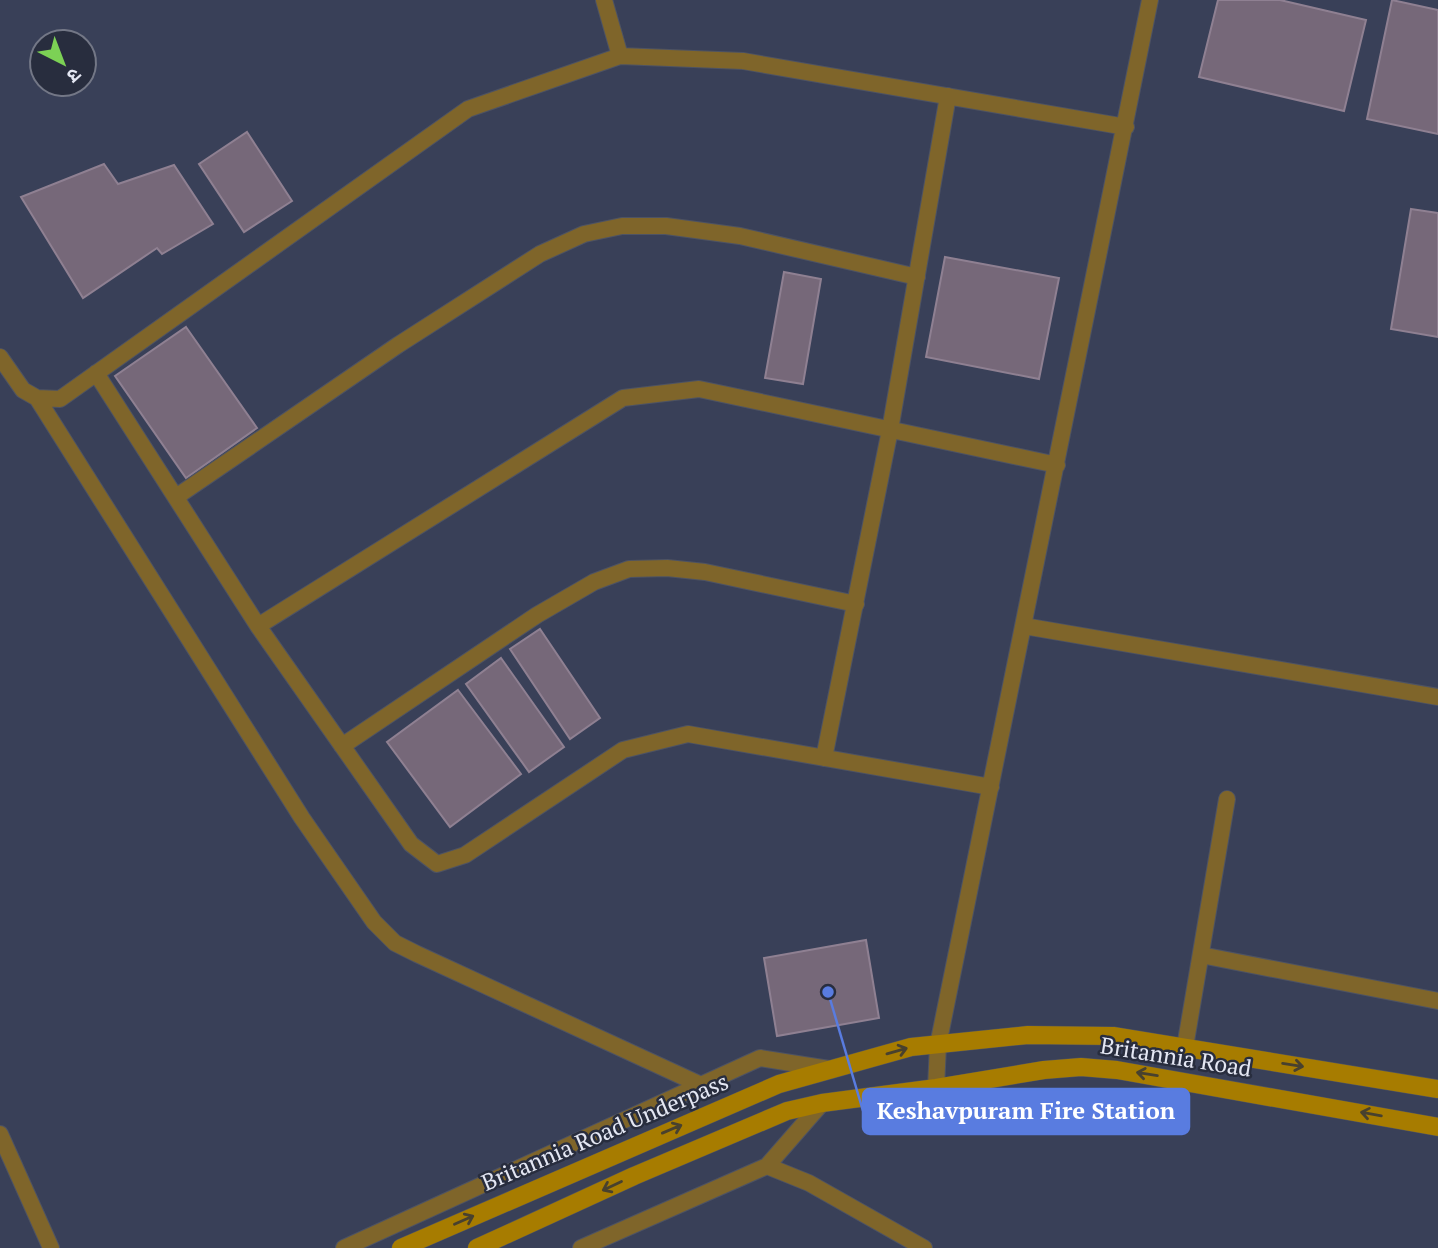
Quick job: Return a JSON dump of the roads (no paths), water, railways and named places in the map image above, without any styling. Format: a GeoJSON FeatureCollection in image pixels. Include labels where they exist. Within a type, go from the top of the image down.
{"type":"FeatureCollection","features":[{"type":"Feature","properties":{"kind":"main road","name":"Britannia Road"},"geometry":{"type":"LineString","coordinates":[[832,1069],[911,1047],[1028,1035],[1113,1035],[1438,1089]]}},
{"type":"Feature","properties":{"kind":"main road","name":"Britannia Road"},"geometry":{"type":"LineString","coordinates":[[822,1103],[1044,1070],[1081,1067],[1117,1070],[1438,1127]]}},
{"type":"Feature","properties":{"kind":"main road","name":"Britannia Road Underpass"},"geometry":{"type":"LineString","coordinates":[[401,1248],[779,1084],[832,1069]]}},
{"type":"Feature","properties":{"kind":"main road"},"geometry":{"type":"LineString","coordinates":[[477,1248],[634,1176],[787,1111],[822,1103]]}},
{"type":"Feature","properties":{"kind":"lane"},"geometry":{"type":"LineString","coordinates":[[604,0],[620,56]]}},
{"type":"Feature","properties":{"kind":"lane"},"geometry":{"type":"LineString","coordinates":[[936,1088],[938,1045],[1150,0]]}},
{"type":"Feature","properties":{"kind":"lane"},"geometry":{"type":"LineString","coordinates":[[0,357],[23,390],[37,398],[60,399],[468,109],[620,56],[743,61],[1126,127]]}},
{"type":"Feature","properties":{"kind":"lane"},"geometry":{"type":"LineString","coordinates":[[824,758],[890,430],[948,96]]}},
{"type":"Feature","properties":{"kind":"lane"},"geometry":{"type":"LineString","coordinates":[[176,497],[420,331],[540,254],[584,234],[622,226],[666,226],[740,236],[917,277]]}},
{"type":"Feature","properties":{"kind":"lane"},"geometry":{"type":"LineString","coordinates":[[96,373],[258,626],[411,844],[437,864],[465,855],[624,750],[688,734],[991,787]]}},
{"type":"Feature","properties":{"kind":"lane"},"geometry":{"type":"LineString","coordinates":[[258,626],[622,398],[699,389],[1057,465]]}},
{"type":"Feature","properties":{"kind":"lane"},"geometry":{"type":"LineString","coordinates":[[37,398],[295,806],[373,922],[395,943],[701,1086]]}},
{"type":"Feature","properties":{"kind":"lane"},"geometry":{"type":"LineString","coordinates":[[342,746],[537,615],[594,582],[629,569],[667,568],[705,572],[856,604]]}},
{"type":"Feature","properties":{"kind":"lane"},"geometry":{"type":"LineString","coordinates":[[1024,626],[1438,696]]}},
{"type":"Feature","properties":{"kind":"lane"},"geometry":{"type":"LineString","coordinates":[[1185,1047],[1227,799]]}},
{"type":"Feature","properties":{"kind":"lane"},"geometry":{"type":"LineString","coordinates":[[1201,955],[1438,1000]]}},
{"type":"Feature","properties":{"kind":"lane"},"geometry":{"type":"LineString","coordinates":[[344,1248],[760,1058],[832,1069]]}},
{"type":"Feature","properties":{"kind":"lane"},"geometry":{"type":"LineString","coordinates":[[581,1248],[767,1166],[822,1103]]}},
{"type":"Feature","properties":{"kind":"lane"},"geometry":{"type":"LineString","coordinates":[[0,1134],[51,1248]]}},
{"type":"Feature","properties":{"kind":"lane"},"geometry":{"type":"LineString","coordinates":[[767,1166],[809,1183],[924,1248]]}},
{"type":"Feature","properties":{"kind":"place","name":"Keshavpuram Fire Station"},"geometry":{"type":"Point","coordinates":[828,992]}}]}
